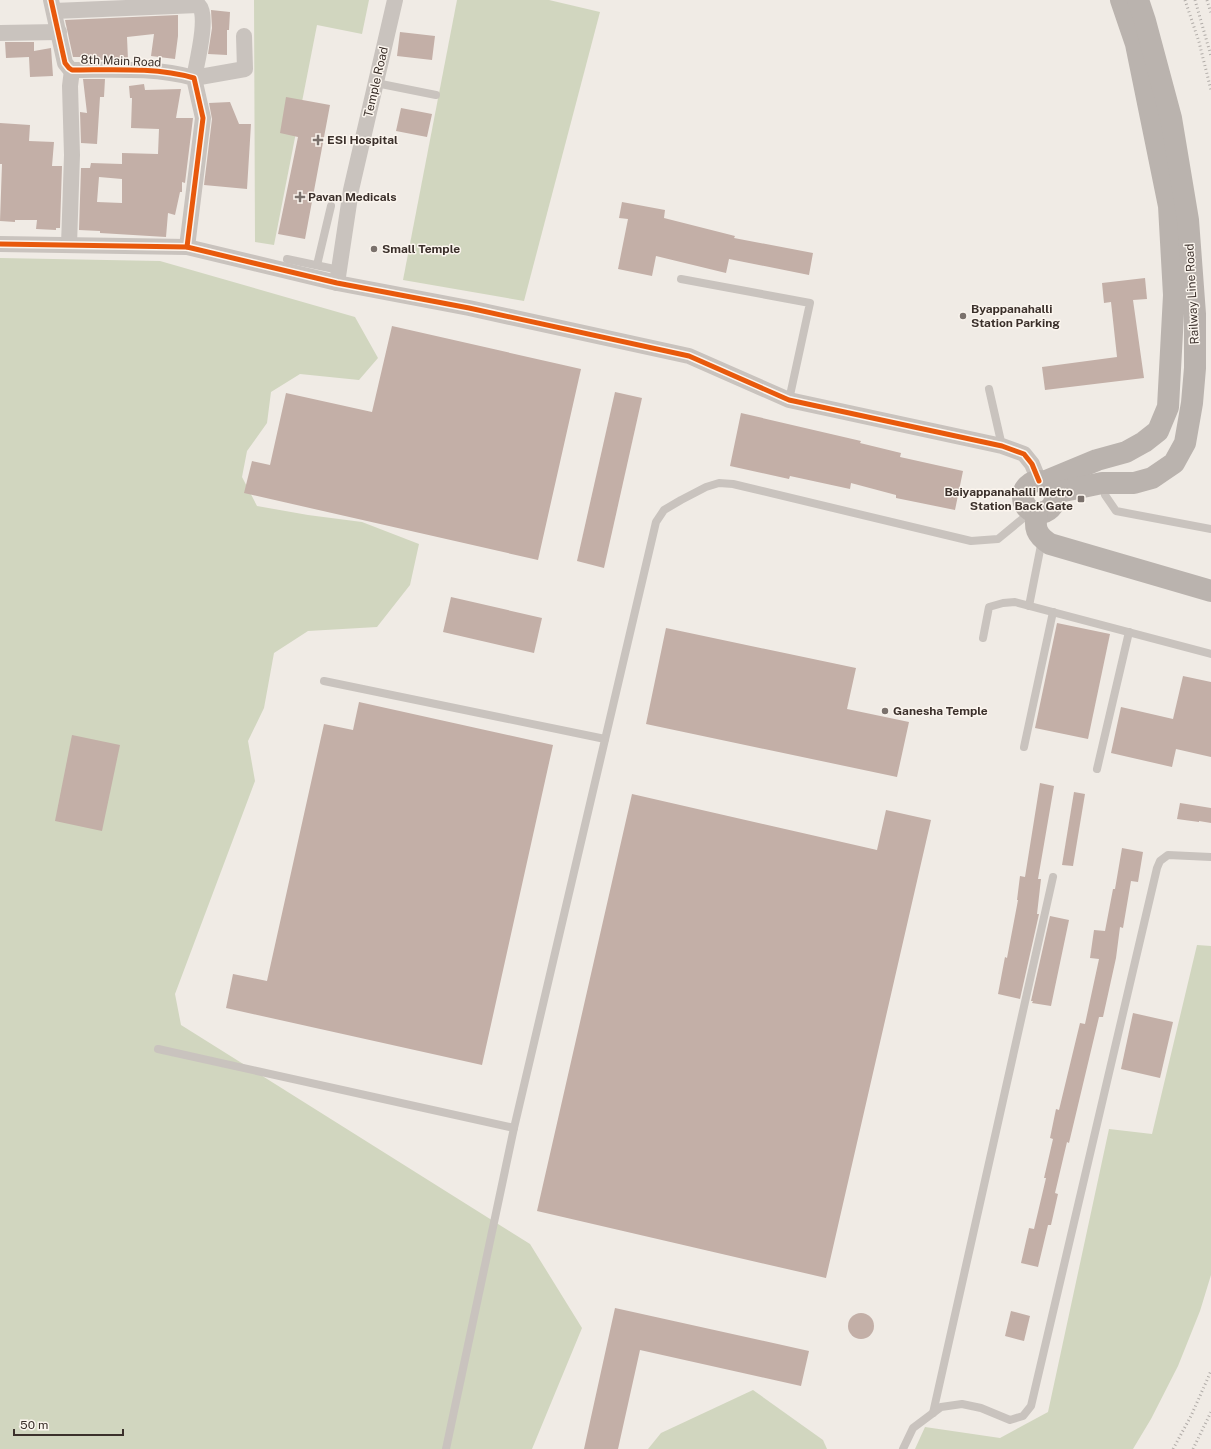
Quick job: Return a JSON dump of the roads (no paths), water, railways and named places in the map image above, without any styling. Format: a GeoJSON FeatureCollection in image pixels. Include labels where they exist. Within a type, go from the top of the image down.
{"type":"FeatureCollection","features":[{"type":"Feature","properties":{"kind":"main road","name":"Railway Line Road"},"geometry":{"type":"LineString","coordinates":[[1046,485],[1097,460],[1126,452],[1144,442],[1158,431],[1168,407],[1174,295],[1169,206],[1136,44],[1121,0]]}},
{"type":"Feature","properties":{"kind":"main road","name":"Railway Line Road"},"geometry":{"type":"LineString","coordinates":[[1046,485],[1134,483],[1152,478],[1174,463],[1185,443],[1192,404],[1195,368],[1196,314],[1188,220],[1171,118],[1138,0]]}},
{"type":"Feature","properties":{"kind":"main road"},"geometry":{"type":"LineString","coordinates":[[1046,485],[1054,498],[1051,507],[1047,510],[1034,512],[1037,532],[1042,539],[1050,544],[1211,591]]}},
{"type":"Feature","properties":{"kind":"street","name":"Temple Road"},"geometry":{"type":"LineString","coordinates":[[338,276],[351,190],[395,0]]}},
{"type":"Feature","properties":{"kind":"street"},"geometry":{"type":"LineString","coordinates":[[52,5],[198,5],[201,7],[203,11],[203,32],[194,78],[203,118],[187,247]]}},
{"type":"Feature","properties":{"kind":"street","name":"8th Main Road"},"geometry":{"type":"LineString","coordinates":[[52,5],[65,63],[68,68],[72,70],[157,71],[194,78]]}},
{"type":"Feature","properties":{"kind":"street"},"geometry":{"type":"LineString","coordinates":[[0,33],[59,32]]}},
{"type":"Feature","properties":{"kind":"street"},"geometry":{"type":"LineString","coordinates":[[194,78],[245,69],[244,36]]}},
{"type":"Feature","properties":{"kind":"street"},"geometry":{"type":"LineString","coordinates":[[69,245],[72,155],[70,93],[72,70]]}},
{"type":"Feature","properties":{"kind":"street"},"geometry":{"type":"LineString","coordinates":[[0,244],[187,247],[338,276],[469,308],[689,356],[789,400],[1002,446],[1024,454],[1046,485]]}},
{"type":"Feature","properties":{"kind":"lane"},"geometry":{"type":"LineString","coordinates":[[376,83],[436,95]]}},
{"type":"Feature","properties":{"kind":"lane"},"geometry":{"type":"LineString","coordinates":[[317,265],[331,206]]}},
{"type":"Feature","properties":{"kind":"lane"},"geometry":{"type":"LineString","coordinates":[[287,259],[317,265],[338,276]]}},
{"type":"Feature","properties":{"kind":"lane"},"geometry":{"type":"LineString","coordinates":[[681,279],[810,303],[789,400]]}},
{"type":"Feature","properties":{"kind":"lane"},"geometry":{"type":"LineString","coordinates":[[989,389],[1002,446]]}},
{"type":"Feature","properties":{"kind":"lane"},"geometry":{"type":"LineString","coordinates":[[446,1449],[514,1128],[656,522],[664,510],[680,500],[706,487],[719,483],[733,484],[971,541],[998,539],[1034,512]]}},
{"type":"Feature","properties":{"kind":"lane"},"geometry":{"type":"LineString","coordinates":[[1102,483],[1105,495],[1116,511],[1211,529]]}},
{"type":"Feature","properties":{"kind":"lane"},"geometry":{"type":"LineString","coordinates":[[1029,606],[1042,539]]}},
{"type":"Feature","properties":{"kind":"lane"},"geometry":{"type":"LineString","coordinates":[[983,638],[989,607],[1015,602],[1211,654]]}},
{"type":"Feature","properties":{"kind":"lane"},"geometry":{"type":"LineString","coordinates":[[1024,747],[1052,612]]}},
{"type":"Feature","properties":{"kind":"lane"},"geometry":{"type":"LineString","coordinates":[[1097,769],[1129,632]]}},
{"type":"Feature","properties":{"kind":"lane"},"geometry":{"type":"LineString","coordinates":[[324,681],[605,739]]}},
{"type":"Feature","properties":{"kind":"lane"},"geometry":{"type":"LineString","coordinates":[[903,1449],[913,1428],[941,1407],[962,1404],[981,1408],[1010,1420],[1023,1416],[1031,1406],[1157,868],[1160,861],[1168,855],[1211,857]]}},
{"type":"Feature","properties":{"kind":"lane"},"geometry":{"type":"LineString","coordinates":[[933,1413],[1053,877]]}},
{"type":"Feature","properties":{"kind":"lane"},"geometry":{"type":"LineString","coordinates":[[158,1049],[514,1128]]}},
{"type":"Feature","properties":{"kind":"railway"},"geometry":{"type":"LineString","coordinates":[[1185,0],[1199,42],[1211,90]]}},
{"type":"Feature","properties":{"kind":"railway"},"geometry":{"type":"LineString","coordinates":[[1195,0],[1211,56]]}},
{"type":"Feature","properties":{"kind":"railway"},"geometry":{"type":"LineString","coordinates":[[1207,0],[1211,13]]}},
{"type":"Feature","properties":{"kind":"railway"},"geometry":{"type":"LineString","coordinates":[[1173,1449],[1191,1416],[1211,1371]]}},
{"type":"Feature","properties":{"kind":"railway"},"geometry":{"type":"LineString","coordinates":[[1193,1449],[1211,1412]]}},
{"type":"Feature","properties":{"kind":"place","name":"ESI Hospital"},"geometry":{"type":"Point","coordinates":[318,140]}},
{"type":"Feature","properties":{"kind":"place","name":"Pavan Medicals"},"geometry":{"type":"Point","coordinates":[300,197]}},
{"type":"Feature","properties":{"kind":"place","name":"Small Temple"},"geometry":{"type":"Point","coordinates":[374,249]}},
{"type":"Feature","properties":{"kind":"place","name":"Byappanahalli Station Parking"},"geometry":{"type":"Point","coordinates":[963,316]}},
{"type":"Feature","properties":{"kind":"place","name":"Baiyappanahalli Metro Station Back Gate"},"geometry":{"type":"Point","coordinates":[1081,499]}},
{"type":"Feature","properties":{"kind":"place","name":"Ganesha Temple"},"geometry":{"type":"Point","coordinates":[885,711]}}]}
